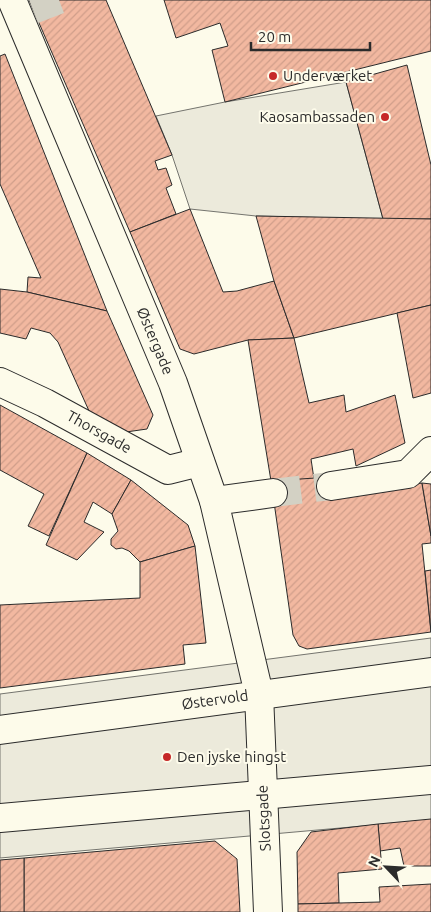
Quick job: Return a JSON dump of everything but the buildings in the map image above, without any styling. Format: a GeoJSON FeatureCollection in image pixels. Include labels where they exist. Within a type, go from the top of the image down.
{"type":"FeatureCollection","features":[{"type":"Feature","properties":{"kind":"street","name":"Østergade"},"geometry":{"type":"LineString","coordinates":[[21,9],[173,383],[214,501],[259,694]]}},
{"type":"Feature","properties":{"kind":"street","name":"Thorsgade"},"geometry":{"type":"LineString","coordinates":[[0,382],[45,403],[168,470],[200,462]]}},
{"type":"Feature","properties":{"kind":"street"},"geometry":{"type":"LineString","coordinates":[[331,486],[408,474],[431,451]]}},
{"type":"Feature","properties":{"kind":"street"},"geometry":{"type":"LineString","coordinates":[[214,501],[273,493]]}},
{"type":"Feature","properties":{"kind":"street","name":"Østervold"},"geometry":{"type":"LineString","coordinates":[[0,730],[431,672]]}},
{"type":"Feature","properties":{"kind":"street","name":"Slotsgade"},"geometry":{"type":"LineString","coordinates":[[259,694],[268,912]]}},
{"type":"Feature","properties":{"kind":"street"},"geometry":{"type":"LineString","coordinates":[[0,818],[431,780]]}},
{"type":"Feature","properties":{"kind":"shaded area"},"geometry":{"type":"Polygon","coordinates":[[[346,82],[383,219],[256,216],[190,209],[172,155],[156,116],[225,102],[346,82]]]}},
{"type":"Feature","properties":{"kind":"shaded area"},"geometry":{"type":"Polygon","coordinates":[[[431,638],[431,820],[0,858],[0,694],[431,638]]]}},
{"type":"Feature","properties":{"kind":"tunnel"},"geometry":{"type":"LineString","coordinates":[[33,10],[59,0]]}},
{"type":"Feature","properties":{"kind":"tunnel"},"geometry":{"type":"LineString","coordinates":[[273,493],[331,486]]}},
{"type":"Feature","properties":{"kind":"place","name":"Underværket"},"geometry":{"type":"Point","coordinates":[273,76]}},
{"type":"Feature","properties":{"kind":"place","name":"Kaosambassaden"},"geometry":{"type":"Point","coordinates":[385,117]}},
{"type":"Feature","properties":{"kind":"place","name":"Den jyske hingst"},"geometry":{"type":"Point","coordinates":[167,757]}}]}
